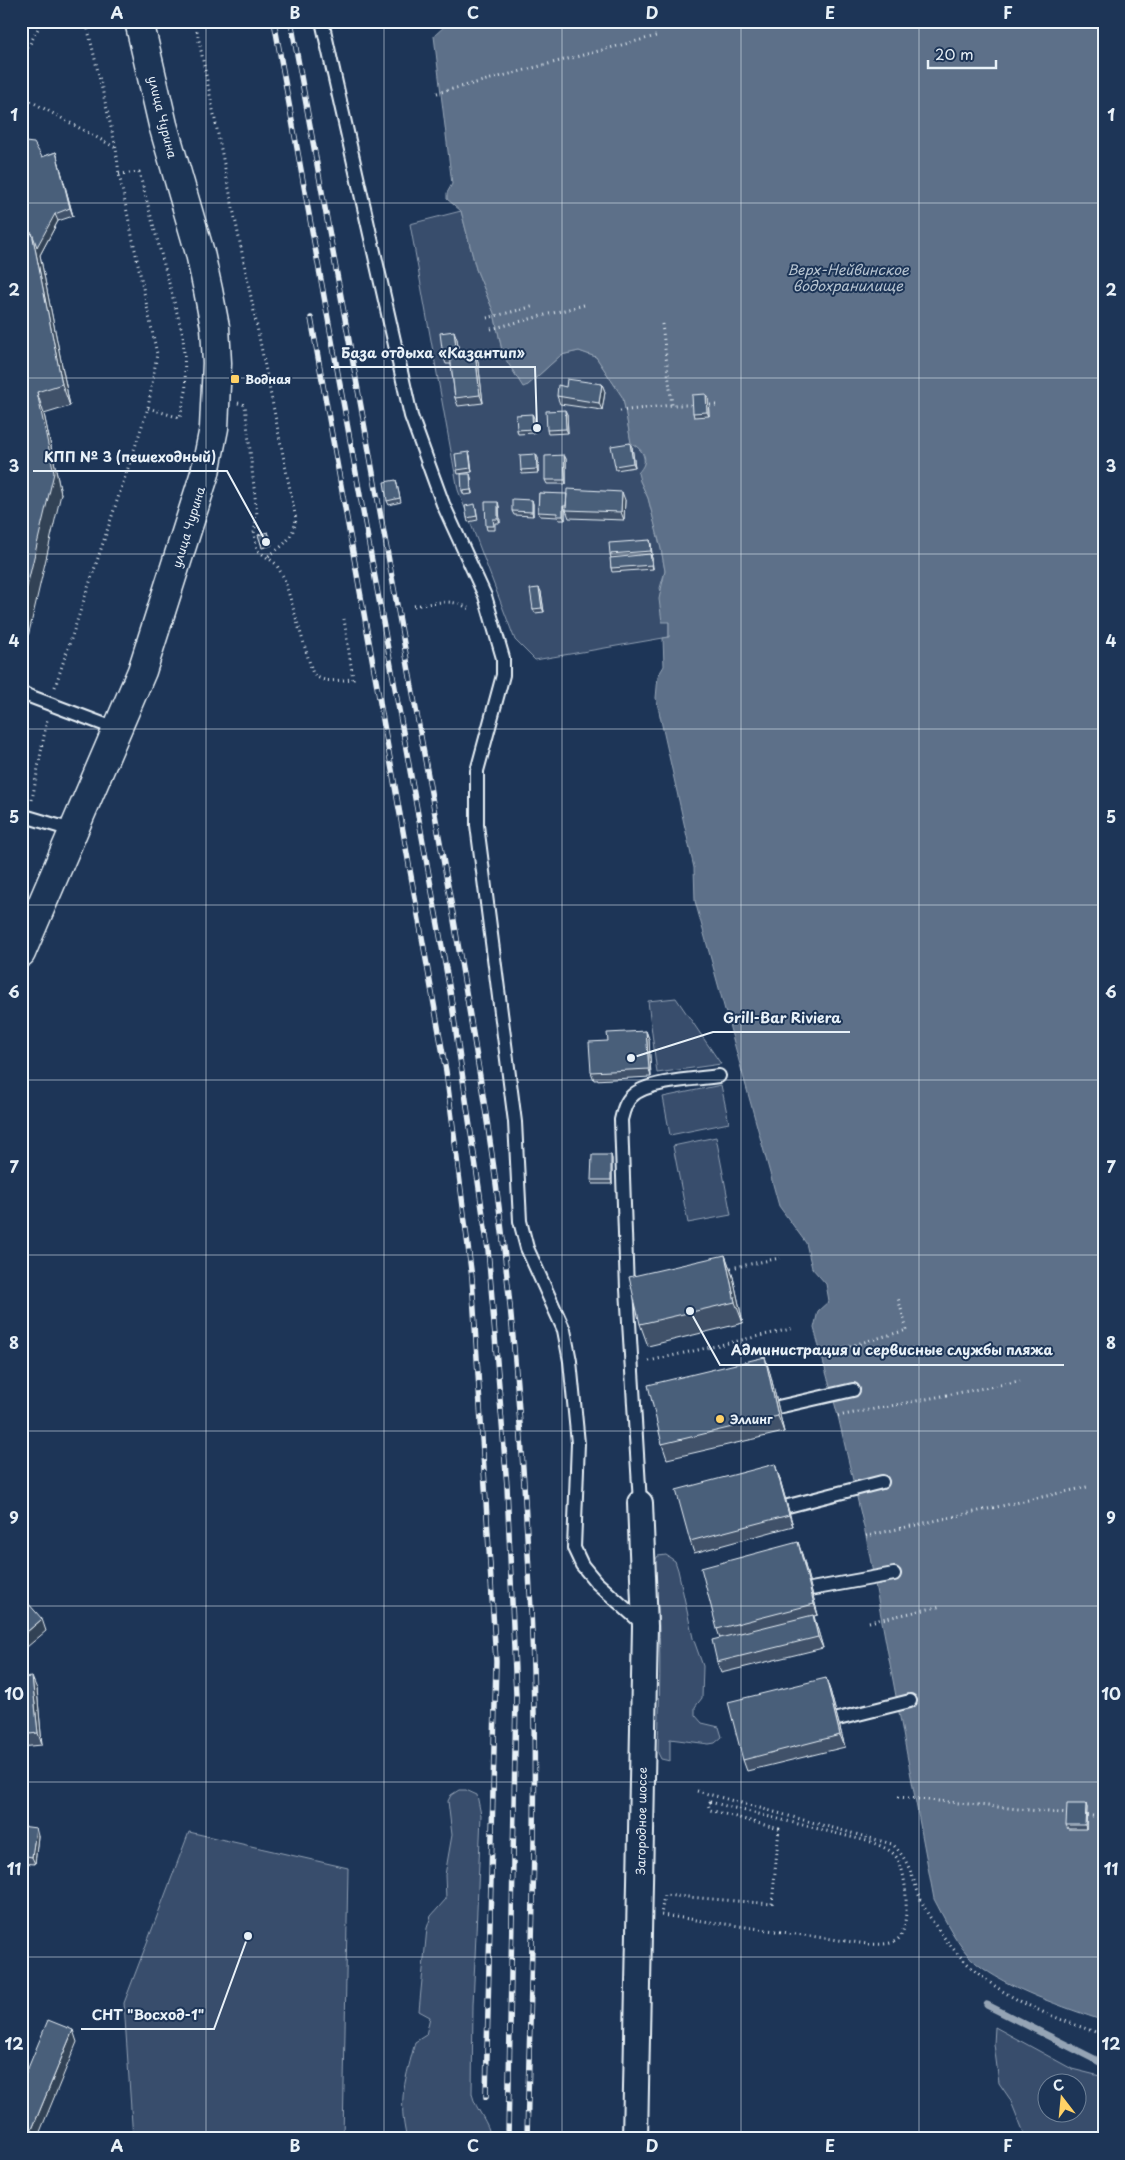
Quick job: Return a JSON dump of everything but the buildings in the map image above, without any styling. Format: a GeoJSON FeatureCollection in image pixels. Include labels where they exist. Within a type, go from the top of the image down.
{"type":"FeatureCollection","features":[{"type":"Feature","properties":{"kind":"street","name":"улица Чурина"},"geometry":{"type":"LineString","coordinates":[[21,953],[119,730],[142,671],[205,474],[211,449],[217,399],[214,327],[208,290],[200,253],[163,125],[139,21]]}},
{"type":"Feature","properties":{"kind":"street","name":"Загородное шоссе"},"geometry":{"type":"LineString","coordinates":[[635,2139],[644,1626],[640,1503]]}},
{"type":"Feature","properties":{"kind":"lane"},"geometry":{"type":"LineString","coordinates":[[322,21],[411,416],[444,504],[485,596],[503,658],[503,676],[477,771],[477,825],[515,1122],[520,1221],[527,1248],[564,1330],[570,1361],[578,1443],[574,1548],[582,1565],[596,1582],[644,1626]]}},
{"type":"Feature","properties":{"kind":"lane"},"geometry":{"type":"LineString","coordinates":[[21,693],[119,730]]}},
{"type":"Feature","properties":{"kind":"lane"},"geometry":{"type":"LineString","coordinates":[[25,817],[75,831]]}},
{"type":"Feature","properties":{"kind":"lane"},"geometry":{"type":"LineString","coordinates":[[640,1503],[622,1171],[621,1120],[625,1106],[632,1096],[656,1086],[718,1076]]}},
{"type":"Feature","properties":{"kind":"lane"},"geometry":{"type":"LineString","coordinates":[[778,1407],[853,1390]]}},
{"type":"Feature","properties":{"kind":"lane"},"geometry":{"type":"LineString","coordinates":[[788,1506],[882,1482]]}},
{"type":"Feature","properties":{"kind":"lane"},"geometry":{"type":"LineString","coordinates":[[811,1589],[894,1574]]}},
{"type":"Feature","properties":{"kind":"lane"},"geometry":{"type":"LineString","coordinates":[[838,1719],[910,1701]]}},
{"type":"Feature","properties":{"kind":"path"},"geometry":{"type":"LineString","coordinates":[[21,62],[42,21]]}},
{"type":"Feature","properties":{"kind":"path"},"geometry":{"type":"LineString","coordinates":[[25,817],[50,703],[148,408],[157,354],[119,174],[116,148],[86,21]]}},
{"type":"Feature","properties":{"kind":"path"},"geometry":{"type":"LineString","coordinates":[[195,21],[296,519],[290,538],[283,547],[267,557]]}},
{"type":"Feature","properties":{"kind":"path"},"geometry":{"type":"LineString","coordinates":[[438,93],[656,36]]}},
{"type":"Feature","properties":{"kind":"path"},"geometry":{"type":"LineString","coordinates":[[21,91],[22,98],[116,148]]}},
{"type":"Feature","properties":{"kind":"path"},"geometry":{"type":"LineString","coordinates":[[119,174],[139,172],[182,335],[186,391],[180,418],[148,408]]}},
{"type":"Feature","properties":{"kind":"path"},"geometry":{"type":"LineString","coordinates":[[491,328],[584,305]]}},
{"type":"Feature","properties":{"kind":"path"},"geometry":{"type":"LineString","coordinates":[[487,318],[535,306]]}},
{"type":"Feature","properties":{"kind":"path"},"geometry":{"type":"LineString","coordinates":[[662,324],[672,405]]}},
{"type":"Feature","properties":{"kind":"path"},"geometry":{"type":"LineString","coordinates":[[186,391],[246,405],[257,515],[255,541],[257,550],[276,564],[284,578],[313,674],[319,679],[330,681],[353,679],[344,619]]}},
{"type":"Feature","properties":{"kind":"path"},"geometry":{"type":"LineString","coordinates":[[620,411],[672,405],[716,405]]}},
{"type":"Feature","properties":{"kind":"path"},"geometry":{"type":"LineString","coordinates":[[414,606],[451,600],[492,616]]}},
{"type":"Feature","properties":{"kind":"path"},"geometry":{"type":"LineString","coordinates":[[723,1270],[780,1258]]}},
{"type":"Feature","properties":{"kind":"path"},"geometry":{"type":"LineString","coordinates":[[821,1354],[907,1330],[898,1298]]}},
{"type":"Feature","properties":{"kind":"path"},"geometry":{"type":"LineString","coordinates":[[632,1365],[795,1328]]}},
{"type":"Feature","properties":{"kind":"path"},"geometry":{"type":"LineString","coordinates":[[838,1416],[1020,1381]]}},
{"type":"Feature","properties":{"kind":"path"},"geometry":{"type":"LineString","coordinates":[[866,1536],[1087,1487]]}},
{"type":"Feature","properties":{"kind":"path"},"geometry":{"type":"LineString","coordinates":[[869,1622],[942,1606]]}},
{"type":"Feature","properties":{"kind":"path"},"geometry":{"type":"LineString","coordinates":[[697,1791],[892,1844],[904,1856],[918,1895],[940,1932],[973,1971],[1017,2000],[1104,2035]]}},
{"type":"Feature","properties":{"kind":"path"},"geometry":{"type":"LineString","coordinates":[[898,1797],[1102,1817]]}},
{"type":"Feature","properties":{"kind":"path"},"geometry":{"type":"LineString","coordinates":[[714,1802],[871,1842],[891,1852],[898,1859],[906,1890],[904,1926],[899,1937],[891,1942],[867,1944],[661,1916],[662,1899],[664,1895],[670,1895],[772,1904],[779,1829],[710,1810],[708,1804],[714,1802]]}},
{"type":"Feature","properties":{"kind":"shaded area"},"geometry":{"type":"Polygon","coordinates":[[[461,211],[476,269],[494,313],[503,355],[523,386],[528,385],[561,355],[579,351],[596,357],[623,398],[631,442],[641,451],[644,459],[640,481],[648,498],[661,548],[665,571],[660,588],[669,622],[669,637],[535,660],[515,640],[458,490],[410,224],[461,211]]]}},
{"type":"Feature","properties":{"kind":"shaded area"},"geometry":{"type":"Polygon","coordinates":[[[676,998],[721,1064],[657,1073],[648,1001],[676,998]]]}},
{"type":"Feature","properties":{"kind":"shaded area"},"geometry":{"type":"Polygon","coordinates":[[[721,1085],[729,1123],[670,1135],[663,1097],[721,1085]]]}},
{"type":"Feature","properties":{"kind":"shaded area"},"geometry":{"type":"Polygon","coordinates":[[[716,1137],[731,1215],[688,1223],[673,1146],[716,1137]]]}},
{"type":"Feature","properties":{"kind":"shaded area"},"geometry":{"type":"Polygon","coordinates":[[[666,1555],[675,1561],[678,1570],[693,1638],[703,1666],[702,1698],[695,1707],[695,1715],[702,1723],[719,1727],[722,1737],[715,1743],[709,1744],[670,1739],[670,1761],[661,1759],[658,1753],[659,1637],[657,1598],[653,1571],[655,1560],[658,1556],[666,1555]]]}},
{"type":"Feature","properties":{"kind":"shaded area"},"geometry":{"type":"Polygon","coordinates":[[[459,1790],[466,1790],[477,1795],[481,1815],[473,2005],[472,2094],[476,2106],[488,2127],[491,2139],[407,2139],[403,2112],[406,2078],[415,2042],[426,2035],[430,2017],[419,2011],[427,1928],[431,1916],[446,1899],[445,1875],[452,1835],[448,1801],[451,1795],[459,1790]]]}},
{"type":"Feature","properties":{"kind":"shaded area"},"geometry":{"type":"Polygon","coordinates":[[[189,1832],[348,1868],[343,2139],[133,2139],[124,2003],[189,1832]]]}},
{"type":"Feature","properties":{"kind":"shaded area"},"geometry":{"type":"Polygon","coordinates":[[[995,2027],[1072,2069],[1084,2072],[1038,2072],[1038,2122],[1088,2122],[1088,2073],[1104,2077],[1104,2139],[1026,2139],[1010,2099],[999,2083],[994,2044],[995,2027]]]}},
{"type":"Feature","properties":{"kind":"water","name":"Верх-Нейвинское водохранилище"},"geometry":{"type":"Polygon","coordinates":[[[446,21],[1104,21],[1104,2021],[1020,1989],[1003,1981],[976,1963],[952,1933],[934,1899],[866,1536],[838,1416],[814,1328],[818,1311],[829,1301],[826,1284],[812,1268],[806,1243],[779,1206],[695,901],[694,868],[656,698],[658,676],[664,666],[663,638],[669,637],[669,622],[662,622],[659,599],[665,571],[661,549],[648,498],[638,473],[644,464],[644,456],[640,449],[631,443],[623,398],[596,357],[579,351],[561,355],[528,385],[523,387],[503,355],[494,313],[476,269],[461,211],[447,199],[447,193],[452,184],[434,36],[447,24],[446,21]]]}},
{"type":"Feature","properties":{"kind":"waterway"},"geometry":{"type":"LineString","coordinates":[[987,2005],[1104,2064]]}},
{"type":"Feature","properties":{"kind":"railway"},"geometry":{"type":"LineString","coordinates":[[274,21],[450,991],[488,1249],[507,1486],[516,1695],[508,2139]]}},
{"type":"Feature","properties":{"kind":"railway"},"geometry":{"type":"LineString","coordinates":[[291,21],[452,908],[486,1115],[503,1237],[522,1451],[533,1677],[534,1875],[527,2139]]}},
{"type":"Feature","properties":{"kind":"railway"},"geometry":{"type":"LineString","coordinates":[[311,318],[446,1071],[472,1278],[496,1661],[486,2097]]}},
{"type":"Feature","properties":{"kind":"place","name":"Водная"},"geometry":{"type":"Point","coordinates":[235,379]}},
{"type":"Feature","properties":{"kind":"place","name":"База отдыха «Казантип»"},"geometry":{"type":"Point","coordinates":[537,428]}},
{"type":"Feature","properties":{"kind":"place","name":"КПП № 3 (пешеходный)"},"geometry":{"type":"Point","coordinates":[266,542]}},
{"type":"Feature","properties":{"kind":"place","name":"Grill-Bar Riviera"},"geometry":{"type":"Point","coordinates":[631,1058]}},
{"type":"Feature","properties":{"kind":"place","name":"Администрация и сервисные службы пляжа"},"geometry":{"type":"Point","coordinates":[690,1311]}},
{"type":"Feature","properties":{"kind":"place","name":"Эллинг"},"geometry":{"type":"Point","coordinates":[720,1419]}},
{"type":"Feature","properties":{"kind":"place","name":"СНТ \"Восход-1\""},"geometry":{"type":"Point","coordinates":[248,1936]}}]}
